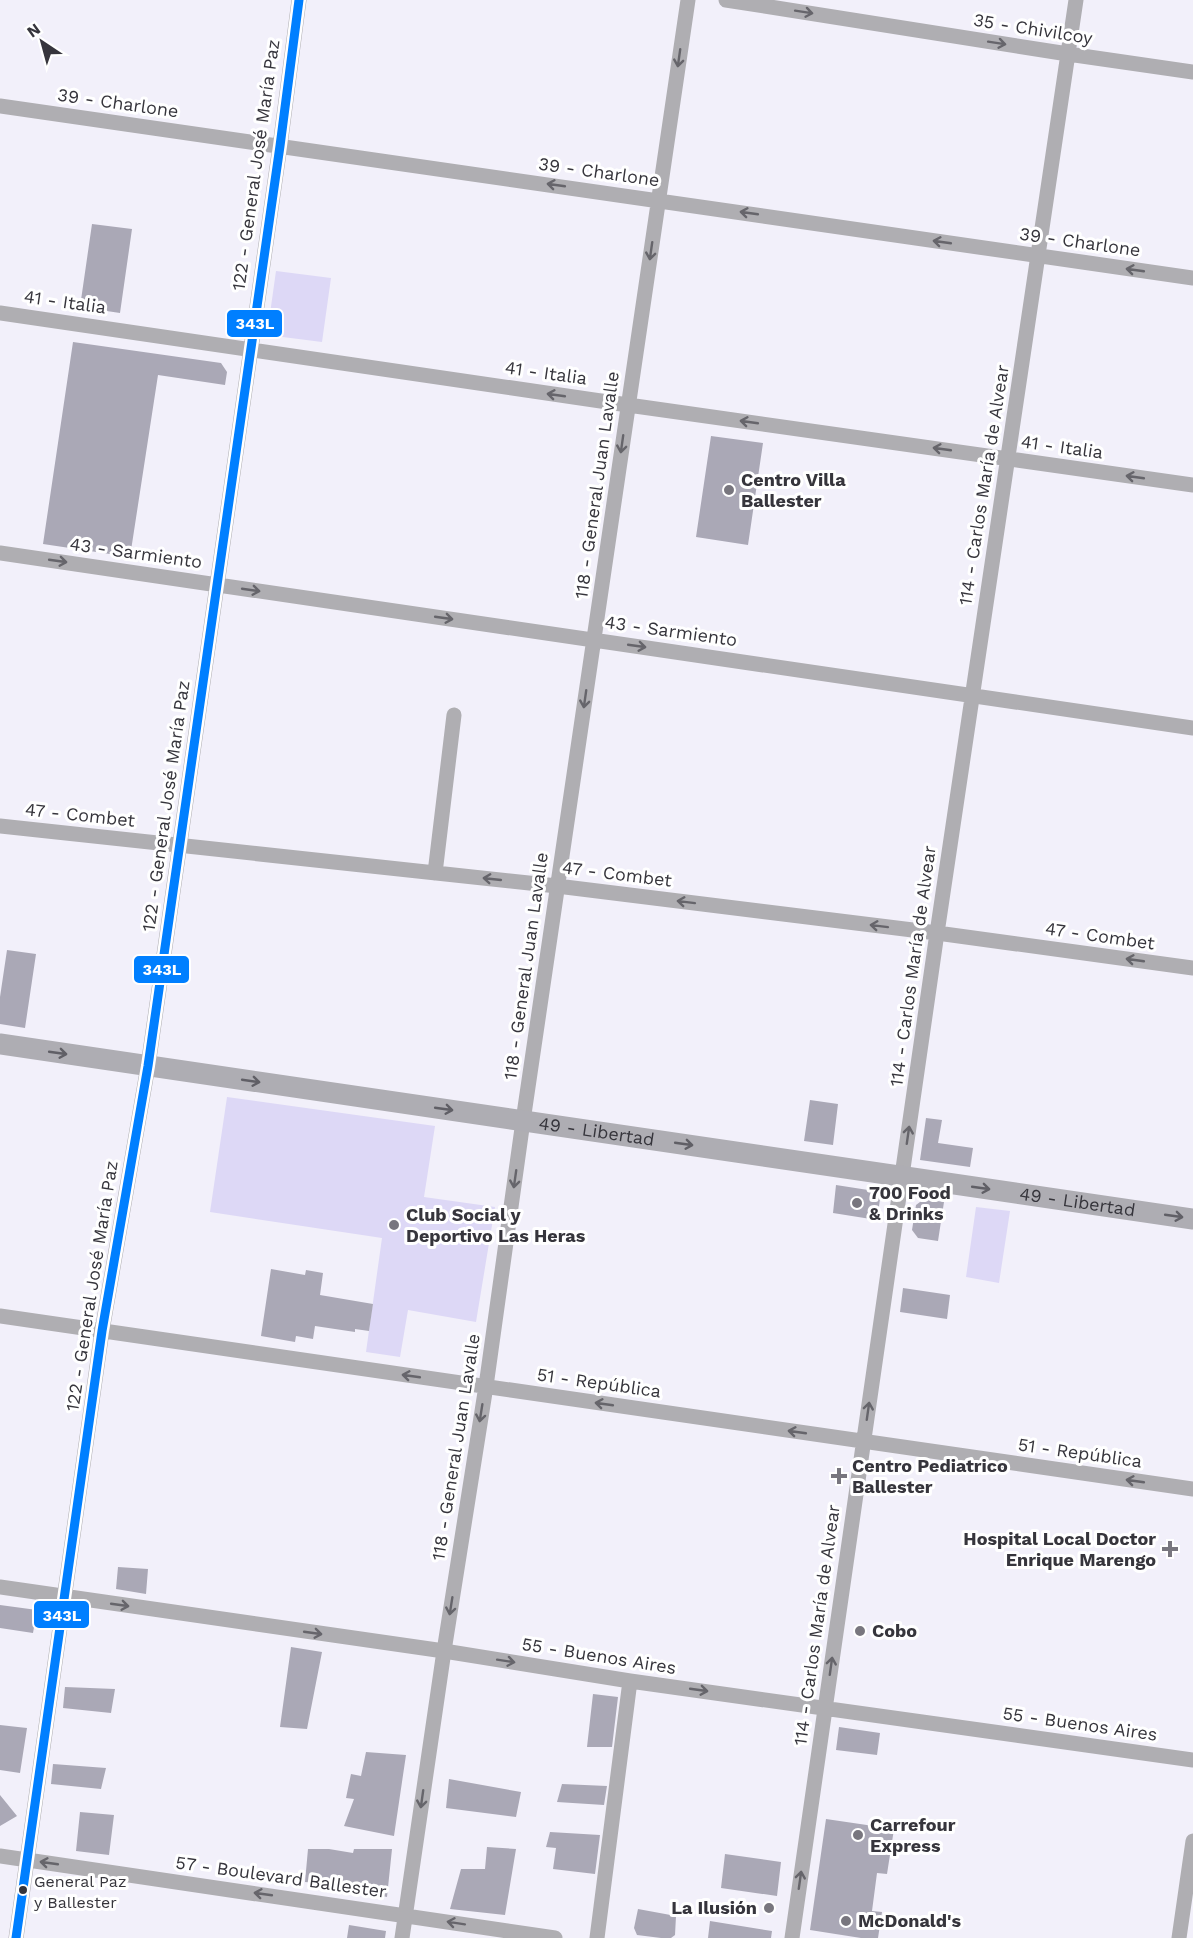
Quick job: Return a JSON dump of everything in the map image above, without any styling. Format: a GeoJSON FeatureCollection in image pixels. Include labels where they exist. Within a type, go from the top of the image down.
{"type":"FeatureCollection","features":[{"type":"Feature","properties":{"kind":"street","name":"122 - General José María Paz"},"geometry":{"type":"LineString","coordinates":[[16,1938],[102,1331],[148,1066],[299,0]]}},
{"type":"Feature","properties":{"kind":"street","name":"118 - General Juan Lavalle"},"geometry":{"type":"LineString","coordinates":[[402,1938],[486,1386],[557,886],[688,0]]}},
{"type":"Feature","properties":{"kind":"street","name":"35 - Chivilcoy"},"geometry":{"type":"LineString","coordinates":[[726,0],[1193,72]]}},
{"type":"Feature","properties":{"kind":"street","name":"114 - Carlos María de Alvear"},"geometry":{"type":"LineString","coordinates":[[792,1938],[937,933],[1076,0]]}},
{"type":"Feature","properties":{"kind":"street","name":"39 - Charlone"},"geometry":{"type":"LineString","coordinates":[[0,106],[1193,278]]}},
{"type":"Feature","properties":{"kind":"street","name":"41 - Italia"},"geometry":{"type":"LineString","coordinates":[[0,312],[628,405],[1193,485]]}},
{"type":"Feature","properties":{"kind":"street","name":"43 - Sarmiento"},"geometry":{"type":"LineString","coordinates":[[0,553],[1193,728]]}},
{"type":"Feature","properties":{"kind":"street"},"geometry":{"type":"LineString","coordinates":[[435,873],[454,715]]}},
{"type":"Feature","properties":{"kind":"street","name":"47 - Combet"},"geometry":{"type":"LineString","coordinates":[[0,826],[557,886],[937,933],[1193,968]]}},
{"type":"Feature","properties":{"kind":"street","name":"49 - Libertad"},"geometry":{"type":"LineString","coordinates":[[0,1044],[1193,1219]]}},
{"type":"Feature","properties":{"kind":"street","name":"51 - República"},"geometry":{"type":"LineString","coordinates":[[0,1316],[1193,1489]]}},
{"type":"Feature","properties":{"kind":"street","name":"55 - Buenos Aires"},"geometry":{"type":"LineString","coordinates":[[0,1587],[630,1681],[1193,1760]]}},
{"type":"Feature","properties":{"kind":"street"},"geometry":{"type":"LineString","coordinates":[[597,1938],[630,1681]]}},
{"type":"Feature","properties":{"kind":"street"},"geometry":{"type":"LineString","coordinates":[[1179,1938],[1193,1840]]}},
{"type":"Feature","properties":{"kind":"street","name":"57 - Boulevard Ballester"},"geometry":{"type":"LineString","coordinates":[[0,1856],[555,1938]]}},
{"type":"Feature","properties":{"kind":"shaded area"},"geometry":{"type":"Polygon","coordinates":[[[276,271],[331,278],[322,342],[267,335],[276,271]]]}},
{"type":"Feature","properties":{"kind":"shaded area","name":"Club Social y Deportivo Las Heras"},"geometry":{"type":"Polygon","coordinates":[[[227,1097],[435,1126],[424,1197],[495,1207],[476,1322],[408,1310],[400,1357],[366,1352],[382,1238],[210,1212],[227,1097]]]}},
{"type":"Feature","properties":{"kind":"shaded area"},"geometry":{"type":"Polygon","coordinates":[[[976,1207],[1010,1211],[999,1283],[966,1277],[976,1207]]]}},
{"type":"Feature","properties":{"kind":"building"},"geometry":{"type":"Polygon","coordinates":[[[92,224],[132,229],[120,313],[80,307],[92,224]]]}},
{"type":"Feature","properties":{"kind":"building"},"geometry":{"type":"Polygon","coordinates":[[[73,342],[221,363],[227,372],[225,385],[158,375],[130,557],[43,544],[73,342]]]}},
{"type":"Feature","properties":{"kind":"building","name":"Centro Villa Ballester"},"geometry":{"type":"Polygon","coordinates":[[[711,436],[763,443],[748,545],[696,537],[711,436]]]}},
{"type":"Feature","properties":{"kind":"building"},"geometry":{"type":"Polygon","coordinates":[[[7,950],[36,954],[25,1028],[0,1024],[0,997],[7,950]]]}},
{"type":"Feature","properties":{"kind":"building"},"geometry":{"type":"Polygon","coordinates":[[[810,1100],[838,1104],[833,1145],[804,1141],[810,1100]]]}},
{"type":"Feature","properties":{"kind":"building"},"geometry":{"type":"Polygon","coordinates":[[[926,1118],[942,1120],[938,1143],[973,1148],[970,1167],[920,1160],[926,1118]]]}},
{"type":"Feature","properties":{"kind":"building","name":"700 Food & Drinks"},"geometry":{"type":"Polygon","coordinates":[[[836,1185],[881,1192],[877,1220],[833,1213],[836,1185]]]}},
{"type":"Feature","properties":{"kind":"building"},"geometry":{"type":"Polygon","coordinates":[[[924,1199],[944,1202],[938,1241],[918,1238],[912,1230],[916,1205],[924,1199]]]}},
{"type":"Feature","properties":{"kind":"building"},"geometry":{"type":"Polygon","coordinates":[[[271,1269],[305,1275],[306,1270],[323,1273],[320,1295],[373,1304],[369,1331],[355,1329],[355,1332],[315,1326],[313,1339],[296,1336],[295,1342],[261,1336],[271,1269]]]}},
{"type":"Feature","properties":{"kind":"building"},"geometry":{"type":"Polygon","coordinates":[[[903,1288],[950,1295],[947,1319],[900,1312],[903,1288]]]}},
{"type":"Feature","properties":{"kind":"building"},"geometry":{"type":"Polygon","coordinates":[[[118,1567],[148,1569],[146,1594],[116,1589],[118,1567]]]}},
{"type":"Feature","properties":{"kind":"building"},"geometry":{"type":"Polygon","coordinates":[[[0,1605],[37,1610],[33,1633],[0,1628],[0,1605]]]}},
{"type":"Feature","properties":{"kind":"building"},"geometry":{"type":"Polygon","coordinates":[[[291,1647],[322,1652],[307,1729],[280,1727],[291,1647]]]}},
{"type":"Feature","properties":{"kind":"building"},"geometry":{"type":"Polygon","coordinates":[[[65,1687],[115,1689],[111,1713],[63,1708],[65,1687]]]}},
{"type":"Feature","properties":{"kind":"building"},"geometry":{"type":"Polygon","coordinates":[[[593,1694],[618,1697],[612,1747],[587,1747],[593,1694]]]}},
{"type":"Feature","properties":{"kind":"building"},"geometry":{"type":"Polygon","coordinates":[[[0,1725],[27,1728],[20,1773],[0,1770],[0,1725]]]}},
{"type":"Feature","properties":{"kind":"building"},"geometry":{"type":"Polygon","coordinates":[[[839,1727],[880,1733],[877,1755],[836,1750],[839,1727]]]}},
{"type":"Feature","properties":{"kind":"building"},"geometry":{"type":"Polygon","coordinates":[[[366,1752],[406,1755],[394,1836],[344,1826],[354,1799],[346,1798],[351,1774],[361,1776],[366,1752]]]}},
{"type":"Feature","properties":{"kind":"building"},"geometry":{"type":"Polygon","coordinates":[[[53,1764],[106,1768],[101,1789],[51,1784],[53,1764]]]}},
{"type":"Feature","properties":{"kind":"building"},"geometry":{"type":"Polygon","coordinates":[[[449,1779],[521,1792],[516,1817],[446,1808],[449,1779]]]}},
{"type":"Feature","properties":{"kind":"building"},"geometry":{"type":"Polygon","coordinates":[[[562,1784],[607,1786],[604,1805],[557,1802],[562,1784]]]}},
{"type":"Feature","properties":{"kind":"building"},"geometry":{"type":"Polygon","coordinates":[[[0,1795],[17,1816],[0,1826],[0,1795]]]}},
{"type":"Feature","properties":{"kind":"building"},"geometry":{"type":"Polygon","coordinates":[[[80,1812],[114,1815],[109,1855],[76,1851],[80,1812]]]}},
{"type":"Feature","properties":{"kind":"building"},"geometry":{"type":"Polygon","coordinates":[[[826,1819],[894,1829],[887,1874],[877,1873],[872,1911],[882,1912],[878,1938],[861,1938],[810,1930],[826,1819]]]}},
{"type":"Feature","properties":{"kind":"building"},"geometry":{"type":"Polygon","coordinates":[[[550,1832],[600,1835],[595,1874],[553,1869],[556,1848],[546,1847],[550,1832]]]}},
{"type":"Feature","properties":{"kind":"building"},"geometry":{"type":"Polygon","coordinates":[[[487,1847],[516,1849],[505,1915],[450,1909],[461,1869],[485,1869],[487,1847]]]}},
{"type":"Feature","properties":{"kind":"building"},"geometry":{"type":"Polygon","coordinates":[[[308,1849],[329,1849],[353,1853],[354,1849],[392,1849],[387,1897],[326,1884],[305,1882],[308,1849]]]}},
{"type":"Feature","properties":{"kind":"building"},"geometry":{"type":"Polygon","coordinates":[[[725,1854],[781,1862],[777,1896],[721,1888],[725,1854]]]}},
{"type":"Feature","properties":{"kind":"building"},"geometry":{"type":"Polygon","coordinates":[[[638,1909],[676,1916],[675,1935],[671,1938],[661,1938],[637,1935],[634,1928],[638,1909]]]}},
{"type":"Feature","properties":{"kind":"building"},"geometry":{"type":"Polygon","coordinates":[[[710,1921],[772,1931],[771,1938],[708,1938],[710,1921]]]}},
{"type":"Feature","properties":{"kind":"building"},"geometry":{"type":"Polygon","coordinates":[[[349,1925],[386,1931],[385,1938],[347,1938],[349,1925]]]}},
{"type":"Feature","properties":{"kind":"transit line","name":"343L"},"geometry":{"type":"LineString","coordinates":[[16,1938],[102,1331],[148,1066],[299,0]]}},
{"type":"Feature","properties":{"kind":"place","name":"Centro Villa Ballester"},"geometry":{"type":"Point","coordinates":[729,490]}},
{"type":"Feature","properties":{"kind":"place","name":"700 Food & Drinks"},"geometry":{"type":"Point","coordinates":[857,1203]}},
{"type":"Feature","properties":{"kind":"place","name":"Club Social y Deportivo Las Heras"},"geometry":{"type":"Point","coordinates":[394,1225]}},
{"type":"Feature","properties":{"kind":"place","name":"Centro Pediatrico Ballester"},"geometry":{"type":"Point","coordinates":[839,1476]}},
{"type":"Feature","properties":{"kind":"place","name":"Hospital Local Doctor Enrique Marengo"},"geometry":{"type":"Point","coordinates":[1170,1549]}},
{"type":"Feature","properties":{"kind":"place","name":"Cobo"},"geometry":{"type":"Point","coordinates":[860,1631]}},
{"type":"Feature","properties":{"kind":"place","name":"Carrefour Express"},"geometry":{"type":"Point","coordinates":[858,1835]}},
{"type":"Feature","properties":{"kind":"place","name":"General Paz y Ballester"},"geometry":{"type":"Point","coordinates":[23,1890]}},
{"type":"Feature","properties":{"kind":"place","name":"La Ilusión"},"geometry":{"type":"Point","coordinates":[769,1908]}},
{"type":"Feature","properties":{"kind":"place","name":"McDonald's"},"geometry":{"type":"Point","coordinates":[846,1921]}}]}
